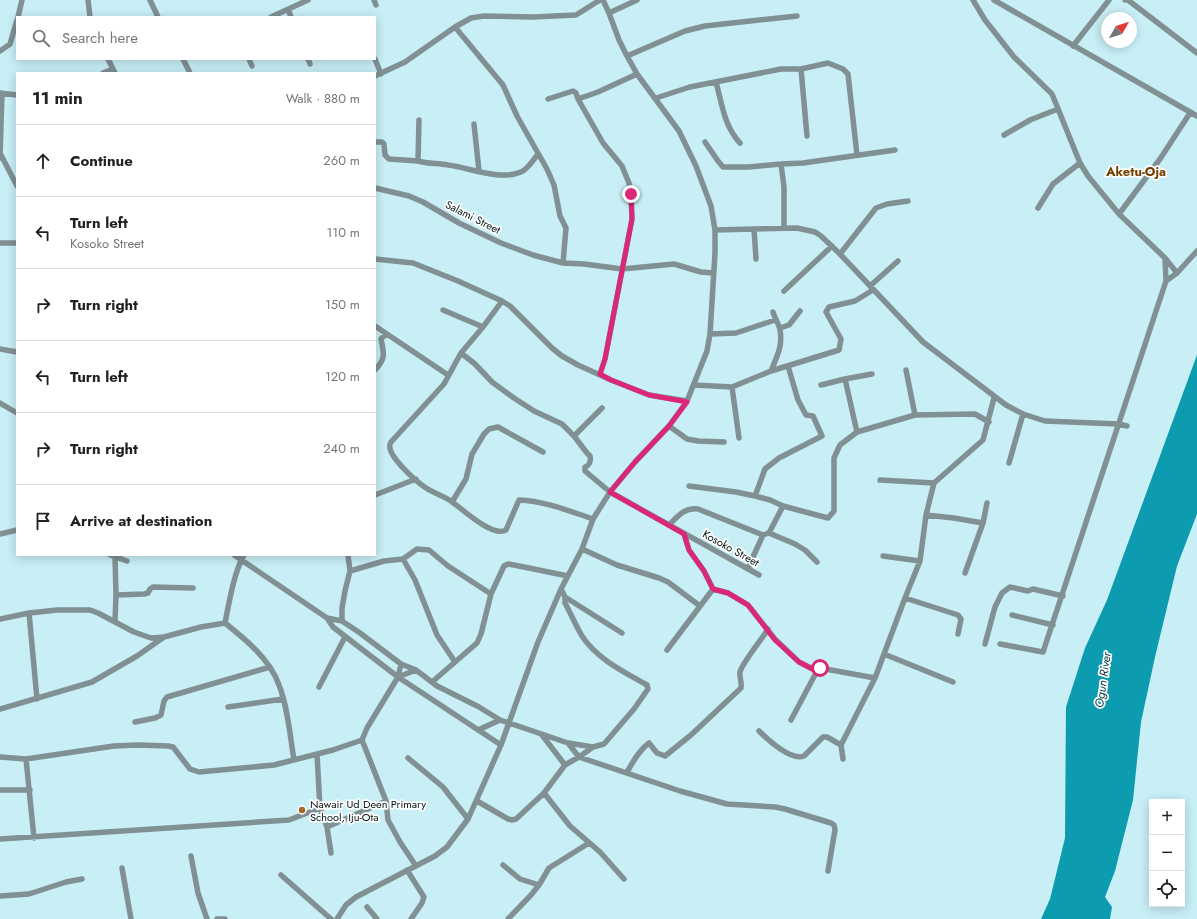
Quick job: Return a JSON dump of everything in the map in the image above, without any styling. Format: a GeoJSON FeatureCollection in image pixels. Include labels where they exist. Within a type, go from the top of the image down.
{"type":"FeatureCollection","features":[{"type":"Feature","properties":{"kind":"street"},"geometry":{"type":"LineString","coordinates":[[18,16],[22,0]]}},
{"type":"Feature","properties":{"kind":"street"},"geometry":{"type":"LineString","coordinates":[[88,0],[90,16]]}},
{"type":"Feature","properties":{"kind":"street"},"geometry":{"type":"LineString","coordinates":[[150,0],[158,16]]}},
{"type":"Feature","properties":{"kind":"street"},"geometry":{"type":"LineString","coordinates":[[273,16],[308,0]]}},
{"type":"Feature","properties":{"kind":"street"},"geometry":{"type":"LineString","coordinates":[[337,919],[338,915],[346,904],[356,897],[435,856],[447,847],[468,819],[502,745],[538,642],[561,589],[582,549],[593,519],[610,492],[635,462],[669,426],[687,402],[708,351],[715,230],[711,206],[693,160],[679,130],[637,74],[619,40],[609,13],[601,0],[576,15],[533,17],[484,16],[471,18],[405,62],[376,76]]}},
{"type":"Feature","properties":{"kind":"street"},"geometry":{"type":"LineString","coordinates":[[609,13],[637,0]]}},
{"type":"Feature","properties":{"kind":"street"},"geometry":{"type":"LineString","coordinates":[[974,0],[984,20],[1011,53],[1052,94],[1080,163],[1088,176],[1119,214],[1165,258],[1177,273]]}},
{"type":"Feature","properties":{"kind":"street"},"geometry":{"type":"LineString","coordinates":[[994,0],[1197,116]]}},
{"type":"Feature","properties":{"kind":"street"},"geometry":{"type":"LineString","coordinates":[[1073,46],[1109,0]]}},
{"type":"Feature","properties":{"kind":"street"},"geometry":{"type":"LineString","coordinates":[[1127,0],[1197,54]]}},
{"type":"Feature","properties":{"kind":"street"},"geometry":{"type":"LineString","coordinates":[[288,9],[291,16]]}},
{"type":"Feature","properties":{"kind":"street"},"geometry":{"type":"LineString","coordinates":[[627,56],[685,31],[705,26],[797,16]]}},
{"type":"Feature","properties":{"kind":"street"},"geometry":{"type":"LineString","coordinates":[[0,51],[10,44],[16,23]]}},
{"type":"Feature","properties":{"kind":"street"},"geometry":{"type":"LineString","coordinates":[[456,27],[503,85],[517,116],[552,180],[560,216],[566,226],[563,263]]}},
{"type":"Feature","properties":{"kind":"street"},"geometry":{"type":"LineString","coordinates":[[108,60],[114,71]]}},
{"type":"Feature","properties":{"kind":"street"},"geometry":{"type":"LineString","coordinates":[[249,60],[252,66]]}},
{"type":"Feature","properties":{"kind":"street"},"geometry":{"type":"LineString","coordinates":[[374,60],[381,74]]}},
{"type":"Feature","properties":{"kind":"street"},"geometry":{"type":"LineString","coordinates":[[184,61],[190,72]]}},
{"type":"Feature","properties":{"kind":"street"},"geometry":{"type":"LineString","coordinates":[[656,98],[690,87],[781,69],[801,69],[828,63],[834,64],[847,72],[857,155]]}},
{"type":"Feature","properties":{"kind":"street"},"geometry":{"type":"LineString","coordinates":[[801,69],[807,136]]}},
{"type":"Feature","properties":{"kind":"street"},"geometry":{"type":"LineString","coordinates":[[578,99],[598,92],[637,74]]}},
{"type":"Feature","properties":{"kind":"street"},"geometry":{"type":"LineString","coordinates":[[716,82],[726,121],[735,138],[740,143]]}},
{"type":"Feature","properties":{"kind":"street"},"geometry":{"type":"LineString","coordinates":[[548,99],[573,91],[576,92],[578,99],[608,149],[622,166],[629,183],[632,219],[606,352],[600,374]]}},
{"type":"Feature","properties":{"kind":"street"},"geometry":{"type":"LineString","coordinates":[[16,95],[1,93],[0,157],[16,184]]}},
{"type":"Feature","properties":{"kind":"street"},"geometry":{"type":"LineString","coordinates":[[1004,135],[1030,120],[1058,109]]}},
{"type":"Feature","properties":{"kind":"street"},"geometry":{"type":"LineString","coordinates":[[1119,214],[1160,159],[1190,113]]}},
{"type":"Feature","properties":{"kind":"street"},"geometry":{"type":"LineString","coordinates":[[418,161],[419,120]]}},
{"type":"Feature","properties":{"kind":"street"},"geometry":{"type":"LineString","coordinates":[[474,124],[479,171]]}},
{"type":"Feature","properties":{"kind":"street"},"geometry":{"type":"LineString","coordinates":[[376,142],[382,142],[384,144],[385,155],[389,159],[448,165],[499,175],[520,172],[538,154]]}},
{"type":"Feature","properties":{"kind":"street"},"geometry":{"type":"LineString","coordinates":[[705,142],[724,167],[748,167],[781,164],[895,150]]}},
{"type":"Feature","properties":{"kind":"street"},"geometry":{"type":"LineString","coordinates":[[1038,208],[1053,184],[1080,163]]}},
{"type":"Feature","properties":{"kind":"street"},"geometry":{"type":"LineString","coordinates":[[781,164],[784,187],[784,228]]}},
{"type":"Feature","properties":{"kind":"street","name":"Salami Street"},"geometry":{"type":"LineString","coordinates":[[376,188],[409,196],[423,202],[459,223],[533,256],[563,263],[622,269]]}},
{"type":"Feature","properties":{"kind":"street"},"geometry":{"type":"LineString","coordinates":[[840,254],[876,208],[887,204],[908,200]]}},
{"type":"Feature","properties":{"kind":"street"},"geometry":{"type":"LineString","coordinates":[[715,230],[797,228],[815,232],[840,254],[923,342],[994,398],[1023,414],[1045,421],[1119,424],[1127,426]]}},
{"type":"Feature","properties":{"kind":"street"},"geometry":{"type":"LineString","coordinates":[[754,229],[756,259]]}},
{"type":"Feature","properties":{"kind":"street"},"geometry":{"type":"LineString","coordinates":[[0,247],[0,242],[16,243]]}},
{"type":"Feature","properties":{"kind":"street"},"geometry":{"type":"LineString","coordinates":[[784,292],[832,246]]}},
{"type":"Feature","properties":{"kind":"street"},"geometry":{"type":"LineString","coordinates":[[1166,281],[1177,273],[1197,251]]}},
{"type":"Feature","properties":{"kind":"street"},"geometry":{"type":"LineString","coordinates":[[1000,644],[1043,652],[1063,596],[1166,281],[1165,258]]}},
{"type":"Feature","properties":{"kind":"street"},"geometry":{"type":"LineString","coordinates":[[376,259],[413,263],[423,266],[502,301],[514,309],[562,356],[578,365],[649,395],[687,402]]}},
{"type":"Feature","properties":{"kind":"street"},"geometry":{"type":"LineString","coordinates":[[694,385],[732,387],[772,371],[839,350],[841,339],[826,312],[829,307],[855,301],[871,288],[898,261]]}},
{"type":"Feature","properties":{"kind":"street"},"geometry":{"type":"LineString","coordinates":[[622,269],[674,264],[694,270],[713,273]]}},
{"type":"Feature","properties":{"kind":"street"},"geometry":{"type":"LineString","coordinates":[[502,301],[462,353],[436,395],[389,444],[389,448],[394,457],[426,488],[452,502],[463,512],[498,532],[503,532],[506,530],[518,500],[530,500],[546,503],[593,519]]}},
{"type":"Feature","properties":{"kind":"street"},"geometry":{"type":"LineString","coordinates":[[443,310],[483,327]]}},
{"type":"Feature","properties":{"kind":"street"},"geometry":{"type":"LineString","coordinates":[[780,328],[789,325],[800,311]]}},
{"type":"Feature","properties":{"kind":"street"},"geometry":{"type":"LineString","coordinates":[[772,371],[781,344],[780,328],[775,320],[773,312]]}},
{"type":"Feature","properties":{"kind":"street"},"geometry":{"type":"LineString","coordinates":[[710,334],[736,333],[775,320]]}},
{"type":"Feature","properties":{"kind":"street"},"geometry":{"type":"LineString","coordinates":[[376,327],[448,375]]}},
{"type":"Feature","properties":{"kind":"street"},"geometry":{"type":"LineString","coordinates":[[376,369],[383,359],[382,339],[386,334]]}},
{"type":"Feature","properties":{"kind":"street"},"geometry":{"type":"LineString","coordinates":[[0,350],[16,352]]}},
{"type":"Feature","properties":{"kind":"street"},"geometry":{"type":"LineString","coordinates":[[462,353],[502,390],[524,406],[562,424],[574,436],[602,408]]}},
{"type":"Feature","properties":{"kind":"street"},"geometry":{"type":"LineString","coordinates":[[755,496],[765,470],[779,458],[822,436],[813,416],[806,415],[798,400],[788,366]]}},
{"type":"Feature","properties":{"kind":"street"},"geometry":{"type":"LineString","coordinates":[[906,370],[915,415]]}},
{"type":"Feature","properties":{"kind":"street"},"geometry":{"type":"LineString","coordinates":[[821,385],[872,374]]}},
{"type":"Feature","properties":{"kind":"street"},"geometry":{"type":"LineString","coordinates":[[845,379],[857,432]]}},
{"type":"Feature","properties":{"kind":"street"},"geometry":{"type":"LineString","coordinates":[[732,387],[740,438]]}},
{"type":"Feature","properties":{"kind":"street"},"geometry":{"type":"LineString","coordinates":[[843,759],[841,745],[875,678],[920,561],[926,516],[934,483],[983,440],[989,422],[994,398]]}},
{"type":"Feature","properties":{"kind":"street"},"geometry":{"type":"LineString","coordinates":[[0,404],[16,412]]}},
{"type":"Feature","properties":{"kind":"street"},"geometry":{"type":"LineString","coordinates":[[689,486],[755,496],[770,500],[783,506],[828,518],[834,511],[834,458],[840,445],[857,432],[915,415],[975,414],[989,422]]}},
{"type":"Feature","properties":{"kind":"street"},"geometry":{"type":"LineString","coordinates":[[1010,463],[1023,414]]}},
{"type":"Feature","properties":{"kind":"street"},"geometry":{"type":"LineString","coordinates":[[669,426],[687,439],[724,442]]}},
{"type":"Feature","properties":{"kind":"street"},"geometry":{"type":"LineString","coordinates":[[452,502],[466,479],[472,454],[484,434],[489,429],[498,427],[543,452]]}},
{"type":"Feature","properties":{"kind":"street","name":"Kosoko Street"},"geometry":{"type":"LineString","coordinates":[[574,436],[590,456],[590,462],[588,466],[585,467],[585,471],[610,492],[759,575]]}},
{"type":"Feature","properties":{"kind":"street"},"geometry":{"type":"LineString","coordinates":[[376,495],[416,479]]}},
{"type":"Feature","properties":{"kind":"street"},"geometry":{"type":"LineString","coordinates":[[880,480],[934,483]]}},
{"type":"Feature","properties":{"kind":"street"},"geometry":{"type":"LineString","coordinates":[[965,573],[983,523],[988,503]]}},
{"type":"Feature","properties":{"kind":"street"},"geometry":{"type":"LineString","coordinates":[[748,568],[783,506]]}},
{"type":"Feature","properties":{"kind":"street"},"geometry":{"type":"LineString","coordinates":[[669,525],[685,510],[693,508],[706,511],[796,544],[805,550],[817,562]]}},
{"type":"Feature","properties":{"kind":"street"},"geometry":{"type":"LineString","coordinates":[[926,516],[954,518],[983,523]]}},
{"type":"Feature","properties":{"kind":"street"},"geometry":{"type":"LineString","coordinates":[[0,534],[16,530]]}},
{"type":"Feature","properties":{"kind":"street"},"geometry":{"type":"LineString","coordinates":[[684,534],[689,550],[704,571],[713,589],[728,593],[748,605],[775,640],[799,662],[817,671]]}},
{"type":"Feature","properties":{"kind":"street"},"geometry":{"type":"LineString","coordinates":[[350,571],[384,561],[403,559],[417,549],[429,550],[448,566],[491,594]]}},
{"type":"Feature","properties":{"kind":"street"},"geometry":{"type":"LineString","coordinates":[[582,549],[612,564],[668,582],[700,606]]}},
{"type":"Feature","properties":{"kind":"street"},"geometry":{"type":"LineString","coordinates":[[115,621],[116,595],[112,556],[127,561]]}},
{"type":"Feature","properties":{"kind":"street"},"geometry":{"type":"LineString","coordinates":[[342,621],[342,608],[350,571],[348,556]]}},
{"type":"Feature","properties":{"kind":"street"},"geometry":{"type":"LineString","coordinates":[[883,556],[920,561]]}},
{"type":"Feature","properties":{"kind":"street"},"geometry":{"type":"LineString","coordinates":[[225,623],[230,596],[242,558],[254,568],[327,618],[333,627],[398,677],[502,745]]}},
{"type":"Feature","properties":{"kind":"street"},"geometry":{"type":"LineString","coordinates":[[403,559],[415,580],[437,635],[455,662]]}},
{"type":"Feature","properties":{"kind":"street"},"geometry":{"type":"LineString","coordinates":[[432,682],[477,643],[481,634],[491,594],[502,568],[508,564],[568,576]]}},
{"type":"Feature","properties":{"kind":"street"},"geometry":{"type":"LineString","coordinates":[[116,595],[144,594],[148,593],[153,587],[193,588]]}},
{"type":"Feature","properties":{"kind":"street"},"geometry":{"type":"LineString","coordinates":[[985,644],[995,607],[1002,593],[1010,587],[1028,591],[1033,589],[1063,596]]}},
{"type":"Feature","properties":{"kind":"street"},"geometry":{"type":"LineString","coordinates":[[477,801],[512,820],[521,815],[544,793],[566,765],[593,747],[604,744],[634,709],[648,687],[610,663],[592,648],[582,636],[565,603],[565,597],[561,589]]}},
{"type":"Feature","properties":{"kind":"street"},"geometry":{"type":"LineString","coordinates":[[667,650],[713,589]]}},
{"type":"Feature","properties":{"kind":"street"},"geometry":{"type":"LineString","coordinates":[[565,597],[622,633]]}},
{"type":"Feature","properties":{"kind":"street"},"geometry":{"type":"LineString","coordinates":[[905,598],[958,615],[961,620],[958,634]]}},
{"type":"Feature","properties":{"kind":"street"},"geometry":{"type":"LineString","coordinates":[[0,613],[1,619],[29,613],[57,610],[90,610],[115,621],[134,632],[151,638],[164,637],[201,627],[225,623]]}},
{"type":"Feature","properties":{"kind":"street"},"geometry":{"type":"LineString","coordinates":[[29,613],[37,699]]}},
{"type":"Feature","properties":{"kind":"street"},"geometry":{"type":"LineString","coordinates":[[1012,615],[1053,625]]}},
{"type":"Feature","properties":{"kind":"street"},"geometry":{"type":"LineString","coordinates":[[327,618],[342,621],[360,632],[401,664],[416,670],[437,686],[479,707],[500,720],[568,743],[593,747]]}},
{"type":"Feature","properties":{"kind":"street"},"geometry":{"type":"LineString","coordinates":[[225,623],[247,642],[270,666],[279,684],[283,699],[294,760]]}},
{"type":"Feature","properties":{"kind":"street"},"geometry":{"type":"LineString","coordinates":[[627,772],[647,744],[649,743],[657,753],[665,756],[691,735],[741,688],[742,682],[740,672],[745,662],[768,630]]}},
{"type":"Feature","properties":{"kind":"street"},"geometry":{"type":"LineString","coordinates":[[319,687],[345,636]]}},
{"type":"Feature","properties":{"kind":"street"},"geometry":{"type":"LineString","coordinates":[[0,710],[92,682],[138,656],[164,637]]}},
{"type":"Feature","properties":{"kind":"street"},"geometry":{"type":"LineString","coordinates":[[884,654],[953,682]]}},
{"type":"Feature","properties":{"kind":"street"},"geometry":{"type":"LineString","coordinates":[[401,664],[398,677],[367,728],[362,740],[386,801],[388,820],[416,866]]}},
{"type":"Feature","properties":{"kind":"street"},"geometry":{"type":"LineString","coordinates":[[135,722],[161,715],[164,701],[167,697],[270,666]]}},
{"type":"Feature","properties":{"kind":"street"},"geometry":{"type":"LineString","coordinates":[[791,720],[820,668],[875,678]]}},
{"type":"Feature","properties":{"kind":"street"},"geometry":{"type":"LineString","coordinates":[[398,677],[416,670]]}},
{"type":"Feature","properties":{"kind":"street"},"geometry":{"type":"LineString","coordinates":[[228,707],[283,699]]}},
{"type":"Feature","properties":{"kind":"street"},"geometry":{"type":"LineString","coordinates":[[478,730],[500,720]]}},
{"type":"Feature","properties":{"kind":"street"},"geometry":{"type":"LineString","coordinates":[[759,731],[776,746],[800,758],[823,738],[827,737],[841,745]]}},
{"type":"Feature","properties":{"kind":"street"},"geometry":{"type":"LineString","coordinates":[[542,735],[566,765]]}},
{"type":"Feature","properties":{"kind":"street"},"geometry":{"type":"LineString","coordinates":[[0,757],[26,759],[114,746],[171,746],[190,769],[197,772],[274,765],[362,740]]}},
{"type":"Feature","properties":{"kind":"street"},"geometry":{"type":"LineString","coordinates":[[568,743],[579,757],[680,791],[723,803],[775,807],[831,823],[834,825],[836,830],[828,871]]}},
{"type":"Feature","properties":{"kind":"street"},"geometry":{"type":"LineString","coordinates":[[317,754],[320,808],[327,827],[331,853]]}},
{"type":"Feature","properties":{"kind":"street"},"geometry":{"type":"LineString","coordinates":[[408,758],[443,788],[468,819]]}},
{"type":"Feature","properties":{"kind":"street"},"geometry":{"type":"LineString","coordinates":[[26,759],[34,838]]}},
{"type":"Feature","properties":{"kind":"street"},"geometry":{"type":"LineString","coordinates":[[1,790],[30,790]]}},
{"type":"Feature","properties":{"kind":"street"},"geometry":{"type":"LineString","coordinates":[[544,793],[566,822],[600,852],[624,879]]}},
{"type":"Feature","properties":{"kind":"street"},"geometry":{"type":"LineString","coordinates":[[327,827],[386,801]]}},
{"type":"Feature","properties":{"kind":"street"},"geometry":{"type":"LineString","coordinates":[[0,839],[34,838],[289,820],[320,808]]}},
{"type":"Feature","properties":{"kind":"street"},"geometry":{"type":"LineString","coordinates":[[508,919],[539,885],[549,868],[589,842]]}},
{"type":"Feature","properties":{"kind":"street"},"geometry":{"type":"LineString","coordinates":[[191,856],[198,893],[207,919]]}},
{"type":"Feature","properties":{"kind":"street"},"geometry":{"type":"LineString","coordinates":[[503,865],[520,879],[539,885]]}},
{"type":"Feature","properties":{"kind":"street"},"geometry":{"type":"LineString","coordinates":[[122,868],[131,919]]}},
{"type":"Feature","properties":{"kind":"street"},"geometry":{"type":"LineString","coordinates":[[407,870],[424,897],[422,903],[411,919]]}},
{"type":"Feature","properties":{"kind":"street"},"geometry":{"type":"LineString","coordinates":[[281,875],[331,919]]}},
{"type":"Feature","properties":{"kind":"street"},"geometry":{"type":"LineString","coordinates":[[0,896],[29,894],[66,882],[82,879]]}},
{"type":"Feature","properties":{"kind":"street"},"geometry":{"type":"LineString","coordinates":[[367,907],[377,919]]}},
{"type":"Feature","properties":{"kind":"street"},"geometry":{"type":"LineString","coordinates":[[217,919],[225,919]]}},
{"type":"Feature","properties":{"kind":"water","name":"Ogun River"},"geometry":{"type":"Polygon","coordinates":[[[1197,355],[1197,514],[1177,566],[1141,722],[1133,800],[1115,871],[1105,897],[1112,907],[1110,919],[1041,919],[1050,899],[1065,838],[1066,707],[1085,648],[1107,600],[1197,355]]]}},
{"type":"Feature","properties":{"kind":"place","name":"Nawair Ud Deen Primary School, Iju-Ota"},"geometry":{"type":"Point","coordinates":[302,810]}},
{"type":"Feature","properties":{"kind":"district","name":"Aketu-Oja"},"geometry":{"type":"Point","coordinates":[1136,171]}},
{"type":"Feature","properties":{"kind":"route"},"geometry":{"type":"LineString","coordinates":[[631,194],[632,219],[605,359],[600,374],[649,395],[687,402],[669,426],[635,462],[610,492],[684,534],[685,542],[689,550],[704,571],[713,589],[728,593],[748,605],[775,640],[799,662],[816,671],[820,668]]}}]}
